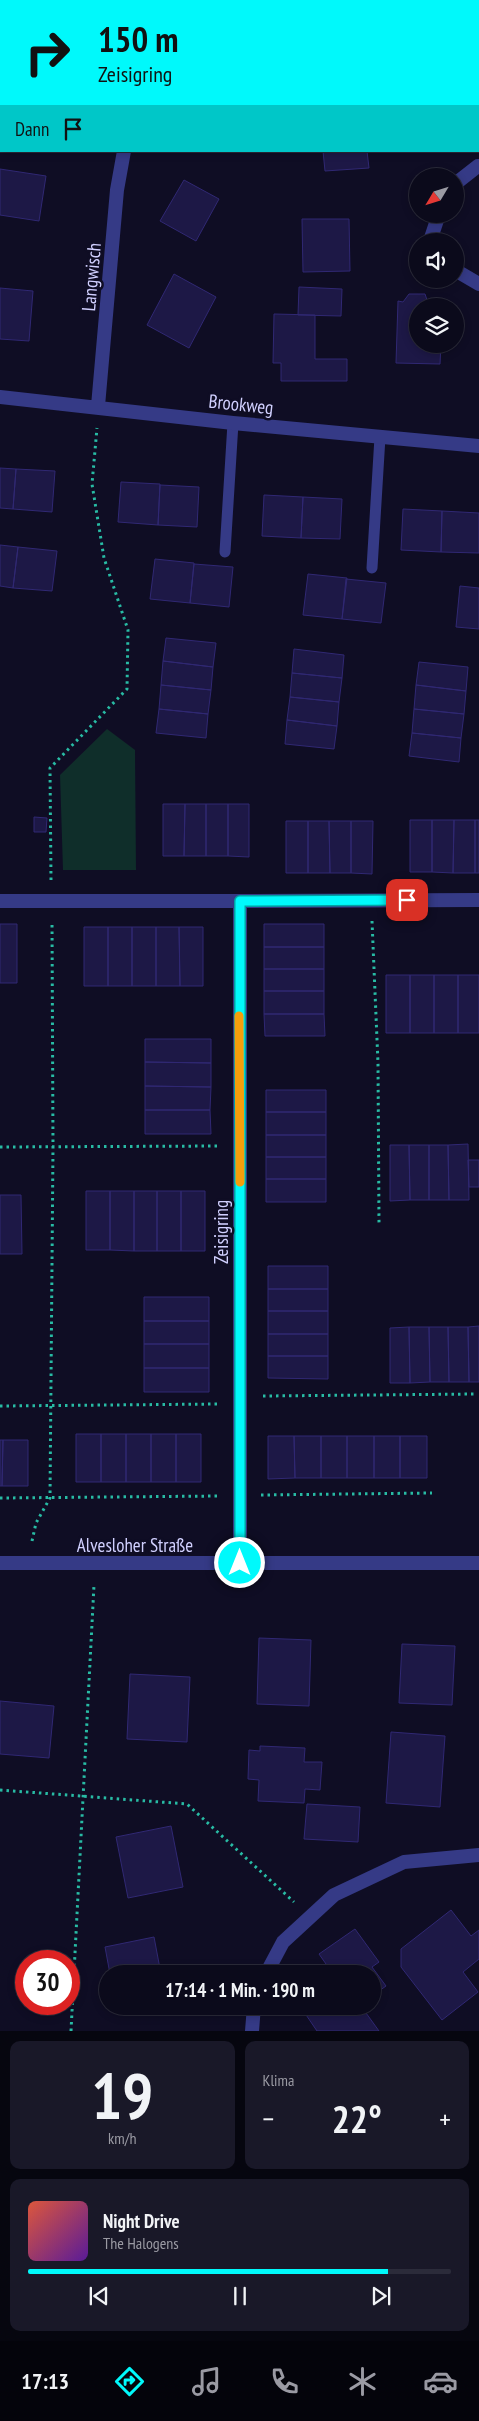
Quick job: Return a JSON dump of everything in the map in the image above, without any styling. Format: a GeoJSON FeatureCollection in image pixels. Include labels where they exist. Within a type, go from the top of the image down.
{"type":"FeatureCollection","features":[{"type":"Feature","properties":{"kind":"street","name":"Langwisch"},"geometry":{"type":"LineString","coordinates":[[98,406],[117,190],[124,152]]}},
{"type":"Feature","properties":{"kind":"street"},"geometry":{"type":"LineString","coordinates":[[464,178],[479,167]]}},
{"type":"Feature","properties":{"kind":"street"},"geometry":{"type":"LineString","coordinates":[[464,275],[479,284]]}},
{"type":"Feature","properties":{"kind":"street","name":"Brookweg"},"geometry":{"type":"LineString","coordinates":[[0,397],[98,406],[233,423],[479,446]]}},
{"type":"Feature","properties":{"kind":"street"},"geometry":{"type":"LineString","coordinates":[[0,901],[479,900]]}},
{"type":"Feature","properties":{"kind":"street","name":"Zeisigring"},"geometry":{"type":"LineString","coordinates":[[240,901],[240,1563]]}},
{"type":"Feature","properties":{"kind":"street","name":"Alvesloher Straße"},"geometry":{"type":"LineString","coordinates":[[0,1563],[479,1563]]}},
{"type":"Feature","properties":{"kind":"street"},"geometry":{"type":"LineString","coordinates":[[271,1965],[283,1942],[334,1895],[404,1862],[479,1855]]}},
{"type":"Feature","properties":{"kind":"street"},"geometry":{"type":"LineString","coordinates":[[252,2031],[253,2015]]}},
{"type":"Feature","properties":{"kind":"lane"},"geometry":{"type":"LineString","coordinates":[[225,552],[233,423]]}},
{"type":"Feature","properties":{"kind":"lane"},"geometry":{"type":"LineString","coordinates":[[372,568],[380,437]]}},
{"type":"Feature","properties":{"kind":"path"},"geometry":{"type":"LineString","coordinates":[[27,1564],[36,1523],[50,1498],[53,1147],[50,768],[127,689],[128,630],[104,558],[92,484],[98,406]]}},
{"type":"Feature","properties":{"kind":"path"},"geometry":{"type":"LineString","coordinates":[[371,900],[378,1063],[379,1223]]}},
{"type":"Feature","properties":{"kind":"path"},"geometry":{"type":"LineString","coordinates":[[0,1148],[240,1146]]}},
{"type":"Feature","properties":{"kind":"path"},"geometry":{"type":"LineString","coordinates":[[0,1406],[476,1394]]}},
{"type":"Feature","properties":{"kind":"path"},"geometry":{"type":"LineString","coordinates":[[71,2031],[85,1795],[95,1564]]}},
{"type":"Feature","properties":{"kind":"path"},"geometry":{"type":"LineString","coordinates":[[0,1790],[187,1804],[309,1916]]}},
{"type":"Feature","properties":{"kind":"green space"},"geometry":{"type":"Polygon","coordinates":[[[107,729],[135,750],[136,870],[63,870],[60,775],[107,729]]]}},
{"type":"Feature","properties":{"kind":"building"},"geometry":{"type":"Polygon","coordinates":[[[323,152],[367,152],[369,168],[325,171],[323,152]]]}},
{"type":"Feature","properties":{"kind":"building"},"geometry":{"type":"Polygon","coordinates":[[[0,169],[46,176],[39,221],[0,215],[0,169]]]}},
{"type":"Feature","properties":{"kind":"building"},"geometry":{"type":"Polygon","coordinates":[[[184,180],[219,199],[196,241],[160,221],[184,180]]]}},
{"type":"Feature","properties":{"kind":"building"},"geometry":{"type":"Polygon","coordinates":[[[302,219],[349,219],[350,271],[303,272],[302,219]]]}},
{"type":"Feature","properties":{"kind":"building"},"geometry":{"type":"Polygon","coordinates":[[[174,274],[216,297],[189,348],[147,325],[174,274]]]}},
{"type":"Feature","properties":{"kind":"building"},"geometry":{"type":"Polygon","coordinates":[[[299,287],[342,289],[341,316],[298,315],[299,287]]]}},
{"type":"Feature","properties":{"kind":"building"},"geometry":{"type":"Polygon","coordinates":[[[0,288],[33,291],[29,341],[0,339],[0,288]]]}},
{"type":"Feature","properties":{"kind":"building"},"geometry":{"type":"Polygon","coordinates":[[[409,294],[425,294],[426,298],[409,298],[409,353],[441,353],[440,364],[396,363],[398,301],[403,302],[409,294]]]}},
{"type":"Feature","properties":{"kind":"building"},"geometry":{"type":"Polygon","coordinates":[[[274,314],[315,315],[315,359],[347,359],[347,381],[281,381],[281,363],[273,363],[274,314]]]}},
{"type":"Feature","properties":{"kind":"building"},"geometry":{"type":"Polygon","coordinates":[[[0,468],[16,469],[13,509],[0,508],[0,468]]]}},
{"type":"Feature","properties":{"kind":"building"},"geometry":{"type":"Polygon","coordinates":[[[16,469],[55,471],[52,512],[13,509],[16,469]]]}},
{"type":"Feature","properties":{"kind":"building"},"geometry":{"type":"Polygon","coordinates":[[[121,482],[160,484],[158,525],[118,522],[121,482]]]}},
{"type":"Feature","properties":{"kind":"building"},"geometry":{"type":"Polygon","coordinates":[[[160,485],[199,487],[197,527],[158,525],[160,485]]]}},
{"type":"Feature","properties":{"kind":"building"},"geometry":{"type":"Polygon","coordinates":[[[264,495],[303,497],[301,538],[262,536],[264,495]]]}},
{"type":"Feature","properties":{"kind":"building"},"geometry":{"type":"Polygon","coordinates":[[[303,497],[342,499],[340,539],[301,538],[303,497]]]}},
{"type":"Feature","properties":{"kind":"building"},"geometry":{"type":"Polygon","coordinates":[[[403,509],[442,511],[441,552],[401,550],[403,509]]]}},
{"type":"Feature","properties":{"kind":"building"},"geometry":{"type":"Polygon","coordinates":[[[442,511],[479,513],[479,553],[441,552],[442,511]]]}},
{"type":"Feature","properties":{"kind":"building"},"geometry":{"type":"Polygon","coordinates":[[[0,545],[18,547],[13,588],[0,586],[0,545]]]}},
{"type":"Feature","properties":{"kind":"building"},"geometry":{"type":"Polygon","coordinates":[[[18,547],[57,551],[52,591],[13,588],[18,547]]]}},
{"type":"Feature","properties":{"kind":"building"},"geometry":{"type":"Polygon","coordinates":[[[155,559],[194,563],[190,603],[150,599],[155,559]]]}},
{"type":"Feature","properties":{"kind":"building"},"geometry":{"type":"Polygon","coordinates":[[[194,564],[233,567],[229,607],[190,603],[194,564]]]}},
{"type":"Feature","properties":{"kind":"building"},"geometry":{"type":"Polygon","coordinates":[[[308,574],[347,578],[342,619],[303,615],[308,574]]]}},
{"type":"Feature","properties":{"kind":"building"},"geometry":{"type":"Polygon","coordinates":[[[346,579],[386,583],[381,623],[342,619],[346,579]]]}},
{"type":"Feature","properties":{"kind":"building"},"geometry":{"type":"Polygon","coordinates":[[[460,586],[479,588],[479,629],[456,627],[460,586]]]}},
{"type":"Feature","properties":{"kind":"building"},"geometry":{"type":"Polygon","coordinates":[[[166,638],[216,643],[213,667],[163,661],[166,638]]]}},
{"type":"Feature","properties":{"kind":"building"},"geometry":{"type":"Polygon","coordinates":[[[294,649],[344,655],[342,678],[292,673],[294,649]]]}},
{"type":"Feature","properties":{"kind":"building"},"geometry":{"type":"Polygon","coordinates":[[[163,661],[213,667],[211,690],[161,685],[163,661]]]}},
{"type":"Feature","properties":{"kind":"building"},"geometry":{"type":"Polygon","coordinates":[[[419,662],[468,667],[466,691],[416,685],[419,662]]]}},
{"type":"Feature","properties":{"kind":"building"},"geometry":{"type":"Polygon","coordinates":[[[292,673],[342,678],[339,702],[290,697],[292,673]]]}},
{"type":"Feature","properties":{"kind":"building"},"geometry":{"type":"Polygon","coordinates":[[[161,685],[211,690],[208,714],[159,709],[161,685]]]}},
{"type":"Feature","properties":{"kind":"building"},"geometry":{"type":"Polygon","coordinates":[[[416,685],[466,691],[464,714],[414,709],[416,685]]]}},
{"type":"Feature","properties":{"kind":"building"},"geometry":{"type":"Polygon","coordinates":[[[290,697],[339,702],[337,726],[287,720],[290,697]]]}},
{"type":"Feature","properties":{"kind":"building"},"geometry":{"type":"Polygon","coordinates":[[[159,709],[208,714],[206,738],[156,733],[159,709]]]}},
{"type":"Feature","properties":{"kind":"building"},"geometry":{"type":"Polygon","coordinates":[[[414,709],[464,714],[461,738],[412,733],[414,709]]]}},
{"type":"Feature","properties":{"kind":"building"},"geometry":{"type":"Polygon","coordinates":[[[287,720],[337,726],[334,749],[285,744],[287,720]]]}},
{"type":"Feature","properties":{"kind":"building"},"geometry":{"type":"Polygon","coordinates":[[[412,733],[461,738],[459,762],[409,756],[412,733]]]}},
{"type":"Feature","properties":{"kind":"building"},"geometry":{"type":"Polygon","coordinates":[[[163,804],[185,804],[184,856],[163,856],[163,804]]]}},
{"type":"Feature","properties":{"kind":"building"},"geometry":{"type":"Polygon","coordinates":[[[185,804],[206,804],[206,856],[184,856],[185,804]]]}},
{"type":"Feature","properties":{"kind":"building"},"geometry":{"type":"Polygon","coordinates":[[[206,804],[228,804],[228,856],[206,856],[206,804]]]}},
{"type":"Feature","properties":{"kind":"building"},"geometry":{"type":"Polygon","coordinates":[[[228,804],[249,804],[249,857],[228,856],[228,804]]]}},
{"type":"Feature","properties":{"kind":"building"},"geometry":{"type":"Polygon","coordinates":[[[34,817],[47,818],[46,832],[34,832],[34,817]]]}},
{"type":"Feature","properties":{"kind":"building"},"geometry":{"type":"Polygon","coordinates":[[[410,820],[432,820],[432,872],[410,872],[410,820]]]}},
{"type":"Feature","properties":{"kind":"building"},"geometry":{"type":"Polygon","coordinates":[[[432,820],[454,820],[453,873],[432,872],[432,820]]]}},
{"type":"Feature","properties":{"kind":"building"},"geometry":{"type":"Polygon","coordinates":[[[454,820],[475,820],[475,873],[453,873],[454,820]]]}},
{"type":"Feature","properties":{"kind":"building"},"geometry":{"type":"Polygon","coordinates":[[[475,820],[479,820],[479,873],[475,873],[475,820]]]}},
{"type":"Feature","properties":{"kind":"building"},"geometry":{"type":"Polygon","coordinates":[[[286,821],[308,821],[308,873],[286,873],[286,821]]]}},
{"type":"Feature","properties":{"kind":"building"},"geometry":{"type":"Polygon","coordinates":[[[308,821],[329,821],[330,873],[308,873],[308,821]]]}},
{"type":"Feature","properties":{"kind":"building"},"geometry":{"type":"Polygon","coordinates":[[[329,821],[351,821],[351,873],[330,873],[329,821]]]}},
{"type":"Feature","properties":{"kind":"building"},"geometry":{"type":"Polygon","coordinates":[[[351,821],[373,821],[372,874],[351,873],[351,821]]]}},
{"type":"Feature","properties":{"kind":"building"},"geometry":{"type":"Polygon","coordinates":[[[0,924],[17,924],[17,983],[0,983],[0,924]]]}},
{"type":"Feature","properties":{"kind":"building"},"geometry":{"type":"Polygon","coordinates":[[[264,924],[324,924],[324,947],[264,947],[264,924]]]}},
{"type":"Feature","properties":{"kind":"building"},"geometry":{"type":"Polygon","coordinates":[[[84,927],[108,927],[108,986],[84,986],[84,927]]]}},
{"type":"Feature","properties":{"kind":"building"},"geometry":{"type":"Polygon","coordinates":[[[108,927],[132,927],[132,986],[108,986],[108,927]]]}},
{"type":"Feature","properties":{"kind":"building"},"geometry":{"type":"Polygon","coordinates":[[[132,927],[156,927],[156,986],[132,986],[132,927]]]}},
{"type":"Feature","properties":{"kind":"building"},"geometry":{"type":"Polygon","coordinates":[[[156,927],[179,927],[180,986],[156,986],[156,927]]]}},
{"type":"Feature","properties":{"kind":"building"},"geometry":{"type":"Polygon","coordinates":[[[179,927],[203,927],[203,986],[180,986],[179,927]]]}},
{"type":"Feature","properties":{"kind":"building"},"geometry":{"type":"Polygon","coordinates":[[[264,947],[324,947],[324,969],[264,969],[264,947]]]}},
{"type":"Feature","properties":{"kind":"building"},"geometry":{"type":"Polygon","coordinates":[[[264,969],[324,969],[324,991],[264,991],[264,969]]]}},
{"type":"Feature","properties":{"kind":"building"},"geometry":{"type":"Polygon","coordinates":[[[386,975],[410,975],[410,1033],[386,1033],[386,975]]]}},
{"type":"Feature","properties":{"kind":"building"},"geometry":{"type":"Polygon","coordinates":[[[410,975],[434,975],[434,1033],[410,1033],[410,975]]]}},
{"type":"Feature","properties":{"kind":"building"},"geometry":{"type":"Polygon","coordinates":[[[434,975],[458,975],[458,1033],[434,1033],[434,975]]]}},
{"type":"Feature","properties":{"kind":"building"},"geometry":{"type":"Polygon","coordinates":[[[458,975],[479,975],[479,1033],[458,1033],[458,975]]]}},
{"type":"Feature","properties":{"kind":"building"},"geometry":{"type":"Polygon","coordinates":[[[264,991],[324,991],[324,1014],[264,1014],[264,991]]]}},
{"type":"Feature","properties":{"kind":"building"},"geometry":{"type":"Polygon","coordinates":[[[264,1014],[324,1014],[325,1036],[265,1036],[264,1014]]]}},
{"type":"Feature","properties":{"kind":"building"},"geometry":{"type":"Polygon","coordinates":[[[145,1039],[211,1039],[211,1063],[145,1062],[145,1039]]]}},
{"type":"Feature","properties":{"kind":"building"},"geometry":{"type":"Polygon","coordinates":[[[145,1062],[211,1063],[211,1087],[145,1086],[145,1062]]]}},
{"type":"Feature","properties":{"kind":"building"},"geometry":{"type":"Polygon","coordinates":[[[145,1086],[211,1087],[210,1110],[145,1110],[145,1086]]]}},
{"type":"Feature","properties":{"kind":"building"},"geometry":{"type":"Polygon","coordinates":[[[266,1090],[326,1090],[326,1112],[266,1112],[266,1090]]]}},
{"type":"Feature","properties":{"kind":"building"},"geometry":{"type":"Polygon","coordinates":[[[145,1110],[210,1110],[211,1134],[145,1134],[145,1110]]]}},
{"type":"Feature","properties":{"kind":"building"},"geometry":{"type":"Polygon","coordinates":[[[266,1112],[326,1112],[326,1135],[266,1135],[266,1112]]]}},
{"type":"Feature","properties":{"kind":"building"},"geometry":{"type":"Polygon","coordinates":[[[266,1135],[326,1135],[326,1157],[266,1157],[266,1135]]]}},
{"type":"Feature","properties":{"kind":"building"},"geometry":{"type":"Polygon","coordinates":[[[468,1144],[469,1200],[449,1200],[448,1145],[468,1144]]]}},
{"type":"Feature","properties":{"kind":"building"},"geometry":{"type":"Polygon","coordinates":[[[390,1145],[409,1145],[410,1200],[390,1201],[390,1145]]]}},
{"type":"Feature","properties":{"kind":"building"},"geometry":{"type":"Polygon","coordinates":[[[409,1145],[429,1145],[429,1200],[410,1200],[409,1145]]]}},
{"type":"Feature","properties":{"kind":"building"},"geometry":{"type":"Polygon","coordinates":[[[429,1145],[448,1145],[449,1200],[429,1200],[429,1145]]]}},
{"type":"Feature","properties":{"kind":"building"},"geometry":{"type":"Polygon","coordinates":[[[266,1157],[326,1157],[326,1179],[266,1179],[266,1157]]]}},
{"type":"Feature","properties":{"kind":"building"},"geometry":{"type":"Polygon","coordinates":[[[468,1160],[479,1160],[479,1187],[469,1187],[468,1160]]]}},
{"type":"Feature","properties":{"kind":"building"},"geometry":{"type":"Polygon","coordinates":[[[266,1179],[326,1179],[326,1202],[266,1202],[266,1179]]]}},
{"type":"Feature","properties":{"kind":"building"},"geometry":{"type":"Polygon","coordinates":[[[86,1191],[110,1191],[110,1250],[86,1250],[86,1191]]]}},
{"type":"Feature","properties":{"kind":"building"},"geometry":{"type":"Polygon","coordinates":[[[110,1191],[134,1191],[134,1251],[110,1250],[110,1191]]]}},
{"type":"Feature","properties":{"kind":"building"},"geometry":{"type":"Polygon","coordinates":[[[134,1191],[157,1191],[157,1251],[134,1251],[134,1191]]]}},
{"type":"Feature","properties":{"kind":"building"},"geometry":{"type":"Polygon","coordinates":[[[157,1191],[181,1191],[181,1251],[157,1251],[157,1191]]]}},
{"type":"Feature","properties":{"kind":"building"},"geometry":{"type":"Polygon","coordinates":[[[181,1191],[205,1191],[205,1251],[181,1251],[181,1191]]]}},
{"type":"Feature","properties":{"kind":"building"},"geometry":{"type":"Polygon","coordinates":[[[0,1195],[21,1195],[22,1254],[0,1254],[0,1195]]]}},
{"type":"Feature","properties":{"kind":"building"},"geometry":{"type":"Polygon","coordinates":[[[268,1266],[328,1266],[328,1289],[268,1289],[268,1266]]]}},
{"type":"Feature","properties":{"kind":"building"},"geometry":{"type":"Polygon","coordinates":[[[268,1289],[328,1289],[328,1311],[268,1311],[268,1289]]]}},
{"type":"Feature","properties":{"kind":"building"},"geometry":{"type":"Polygon","coordinates":[[[144,1297],[209,1297],[209,1321],[144,1321],[144,1297]]]}},
{"type":"Feature","properties":{"kind":"building"},"geometry":{"type":"Polygon","coordinates":[[[268,1311],[328,1311],[328,1334],[268,1334],[268,1311]]]}},
{"type":"Feature","properties":{"kind":"building"},"geometry":{"type":"Polygon","coordinates":[[[144,1321],[209,1321],[209,1344],[144,1344],[144,1321]]]}},
{"type":"Feature","properties":{"kind":"building"},"geometry":{"type":"Polygon","coordinates":[[[479,1326],[479,1382],[469,1382],[468,1327],[479,1326]]]}},
{"type":"Feature","properties":{"kind":"building"},"geometry":{"type":"Polygon","coordinates":[[[409,1327],[410,1383],[390,1383],[390,1328],[409,1327]]]}},
{"type":"Feature","properties":{"kind":"building"},"geometry":{"type":"Polygon","coordinates":[[[409,1327],[429,1327],[430,1382],[410,1383],[409,1327]]]}},
{"type":"Feature","properties":{"kind":"building"},"geometry":{"type":"Polygon","coordinates":[[[429,1327],[448,1327],[449,1382],[430,1382],[429,1327]]]}},
{"type":"Feature","properties":{"kind":"building"},"geometry":{"type":"Polygon","coordinates":[[[448,1327],[468,1327],[469,1382],[449,1382],[448,1327]]]}},
{"type":"Feature","properties":{"kind":"building"},"geometry":{"type":"Polygon","coordinates":[[[268,1334],[328,1334],[328,1356],[268,1356],[268,1334]]]}},
{"type":"Feature","properties":{"kind":"building"},"geometry":{"type":"Polygon","coordinates":[[[144,1344],[209,1344],[209,1368],[144,1368],[144,1344]]]}},
{"type":"Feature","properties":{"kind":"building"},"geometry":{"type":"Polygon","coordinates":[[[268,1356],[328,1356],[328,1379],[268,1378],[268,1356]]]}},
{"type":"Feature","properties":{"kind":"building"},"geometry":{"type":"Polygon","coordinates":[[[144,1368],[209,1368],[209,1392],[144,1392],[144,1368]]]}},
{"type":"Feature","properties":{"kind":"building"},"geometry":{"type":"Polygon","coordinates":[[[76,1434],[101,1434],[101,1482],[76,1482],[76,1434]]]}},
{"type":"Feature","properties":{"kind":"building"},"geometry":{"type":"Polygon","coordinates":[[[101,1434],[126,1434],[126,1482],[101,1482],[101,1434]]]}},
{"type":"Feature","properties":{"kind":"building"},"geometry":{"type":"Polygon","coordinates":[[[126,1434],[151,1434],[151,1482],[126,1482],[126,1434]]]}},
{"type":"Feature","properties":{"kind":"building"},"geometry":{"type":"Polygon","coordinates":[[[151,1434],[176,1434],[176,1482],[151,1482],[151,1434]]]}},
{"type":"Feature","properties":{"kind":"building"},"geometry":{"type":"Polygon","coordinates":[[[176,1434],[201,1434],[201,1482],[176,1482],[176,1434]]]}},
{"type":"Feature","properties":{"kind":"building"},"geometry":{"type":"Polygon","coordinates":[[[268,1436],[294,1436],[295,1478],[268,1479],[268,1436]]]}},
{"type":"Feature","properties":{"kind":"building"},"geometry":{"type":"Polygon","coordinates":[[[294,1436],[321,1436],[321,1478],[295,1478],[294,1436]]]}},
{"type":"Feature","properties":{"kind":"building"},"geometry":{"type":"Polygon","coordinates":[[[321,1436],[347,1436],[347,1478],[321,1478],[321,1436]]]}},
{"type":"Feature","properties":{"kind":"building"},"geometry":{"type":"Polygon","coordinates":[[[347,1436],[374,1436],[374,1478],[347,1478],[347,1436]]]}},
{"type":"Feature","properties":{"kind":"building"},"geometry":{"type":"Polygon","coordinates":[[[374,1436],[400,1436],[400,1478],[374,1478],[374,1436]]]}},
{"type":"Feature","properties":{"kind":"building"},"geometry":{"type":"Polygon","coordinates":[[[400,1436],[427,1436],[427,1478],[400,1478],[400,1436]]]}},
{"type":"Feature","properties":{"kind":"building"},"geometry":{"type":"Polygon","coordinates":[[[0,1440],[3,1440],[2,1486],[0,1486],[0,1440]]]}},
{"type":"Feature","properties":{"kind":"building"},"geometry":{"type":"Polygon","coordinates":[[[3,1440],[28,1440],[28,1486],[2,1486],[3,1440]]]}},
{"type":"Feature","properties":{"kind":"building"},"geometry":{"type":"Polygon","coordinates":[[[259,1638],[311,1640],[309,1706],[257,1704],[259,1638]]]}},
{"type":"Feature","properties":{"kind":"building"},"geometry":{"type":"Polygon","coordinates":[[[402,1644],[455,1646],[452,1705],[399,1703],[402,1644]]]}},
{"type":"Feature","properties":{"kind":"building"},"geometry":{"type":"Polygon","coordinates":[[[130,1674],[190,1677],[187,1742],[127,1739],[130,1674]]]}},
{"type":"Feature","properties":{"kind":"building"},"geometry":{"type":"Polygon","coordinates":[[[0,1701],[54,1706],[49,1758],[0,1754],[0,1701]]]}},
{"type":"Feature","properties":{"kind":"building"},"geometry":{"type":"Polygon","coordinates":[[[391,1732],[445,1736],[440,1807],[386,1803],[391,1732]]]}},
{"type":"Feature","properties":{"kind":"building"},"geometry":{"type":"Polygon","coordinates":[[[260,1746],[305,1748],[304,1762],[322,1762],[320,1790],[305,1789],[304,1803],[258,1801],[259,1780],[248,1779],[249,1750],[260,1751],[260,1746]]]}},
{"type":"Feature","properties":{"kind":"building"},"geometry":{"type":"Polygon","coordinates":[[[307,1804],[360,1807],[358,1842],[304,1839],[307,1804]]]}},
{"type":"Feature","properties":{"kind":"building"},"geometry":{"type":"Polygon","coordinates":[[[171,1826],[183,1887],[128,1898],[116,1837],[171,1826]]]}},
{"type":"Feature","properties":{"kind":"building"},"geometry":{"type":"Polygon","coordinates":[[[451,1910],[471,1936],[479,1930],[479,1959],[463,1972],[478,1992],[442,2020],[401,1967],[401,1949],[451,1910]]]}},
{"type":"Feature","properties":{"kind":"building"},"geometry":{"type":"Polygon","coordinates":[[[355,1929],[379,1962],[375,1965],[327,1965],[319,1954],[355,1929]]]}},
{"type":"Feature","properties":{"kind":"building"},"geometry":{"type":"Polygon","coordinates":[[[154,1937],[159,1965],[108,1965],[105,1947],[154,1937]]]}},
{"type":"Feature","properties":{"kind":"building"},"geometry":{"type":"Polygon","coordinates":[[[381,1979],[386,1986],[381,1990],[381,1979]]]}},
{"type":"Feature","properties":{"kind":"building"},"geometry":{"type":"Polygon","coordinates":[[[306,2015],[367,2015],[379,2031],[317,2031],[306,2015]]]}},
{"type":"Feature","properties":{"kind":"slow traffic"},"geometry":{"type":"LineString","coordinates":[[239,1016],[240,1182]]}},
{"type":"Feature","properties":{"kind":"route"},"geometry":{"type":"LineString","coordinates":[[240,1563],[240,901],[407,900]]}}]}
